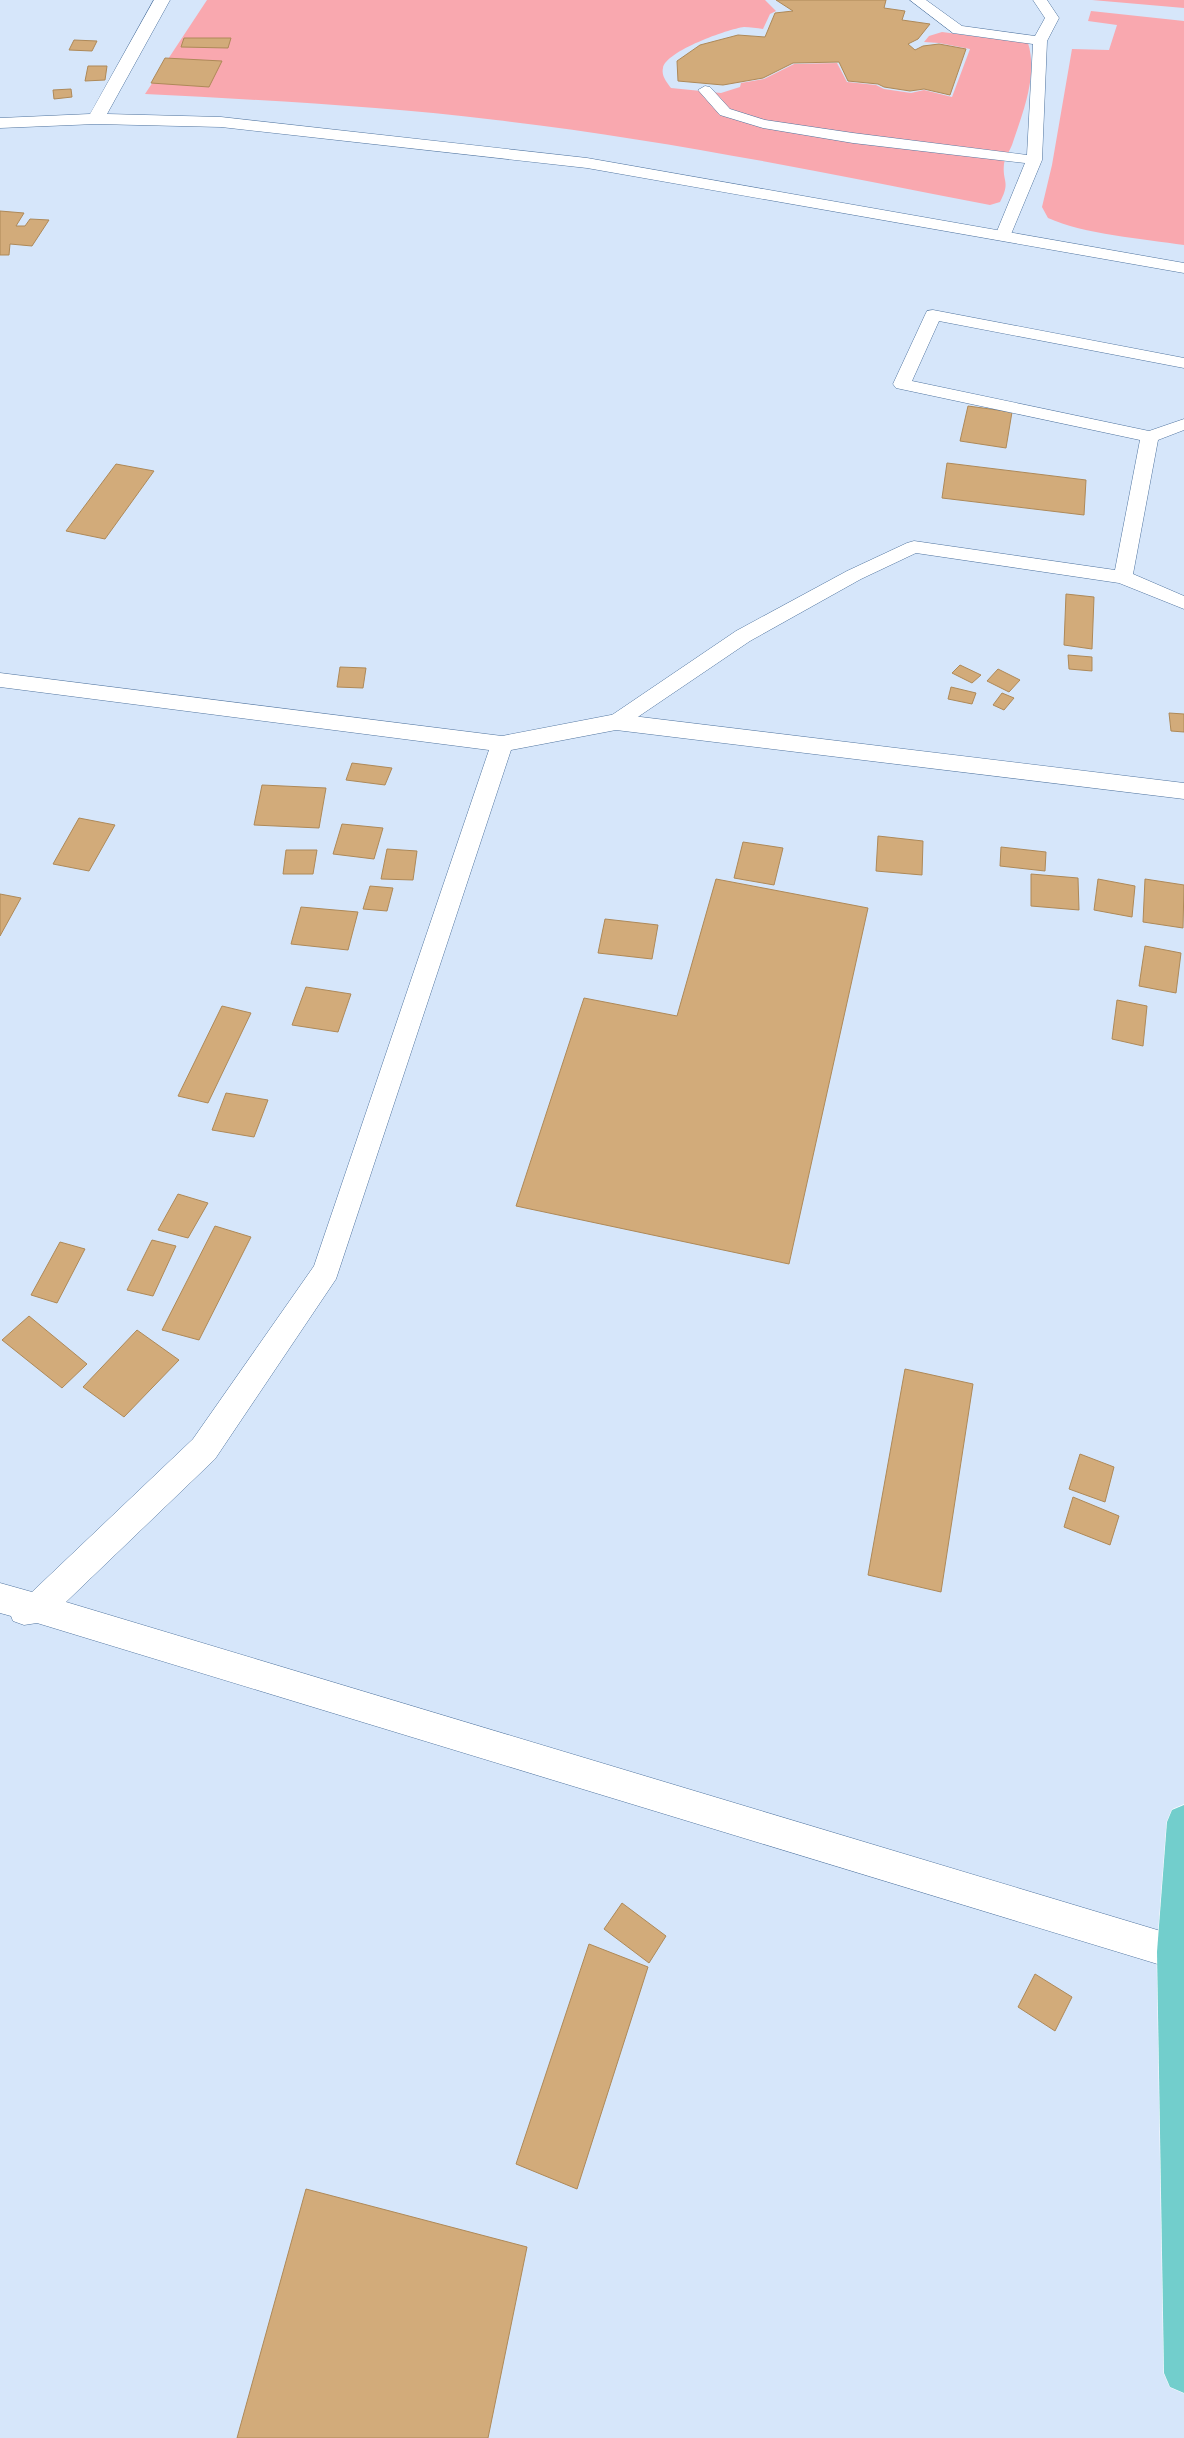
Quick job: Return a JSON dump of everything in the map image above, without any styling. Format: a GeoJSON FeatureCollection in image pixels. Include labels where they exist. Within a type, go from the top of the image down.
{"type":"FeatureCollection","features":[{"type":"Feature","properties":{"kind":"highway"},"geometry":{"type":"LineString","coordinates":[[1184,1822],[1174,1952],[1184,2373]]}},
{"type":"Feature","properties":{"kind":"street"},"geometry":{"type":"LineString","coordinates":[[96,119],[162,0]]}},
{"type":"Feature","properties":{"kind":"street"},"geometry":{"type":"LineString","coordinates":[[0,123],[96,119],[221,122],[587,163],[1184,268]]}},
{"type":"Feature","properties":{"kind":"street"},"geometry":{"type":"LineString","coordinates":[[0,680],[502,744],[616,722],[1184,791]]}},
{"type":"Feature","properties":{"kind":"street"},"geometry":{"type":"LineString","coordinates":[[0,1615],[37,1608],[204,1449],[326,1271],[502,744]]}},
{"type":"Feature","properties":{"kind":"street"},"geometry":{"type":"LineString","coordinates":[[0,1598],[1174,1952]]}},
{"type":"Feature","properties":{"kind":"lane"},"geometry":{"type":"LineString","coordinates":[[916,0],[958,30],[1040,41]]}},
{"type":"Feature","properties":{"kind":"lane"},"geometry":{"type":"LineString","coordinates":[[1003,236],[1034,160],[1040,41],[1052,18],[1040,0]]}},
{"type":"Feature","properties":{"kind":"lane"},"geometry":{"type":"LineString","coordinates":[[705,90],[725,112],[763,124],[854,138],[1034,160]]}},
{"type":"Feature","properties":{"kind":"lane"},"geometry":{"type":"LineString","coordinates":[[1184,363],[933,315],[902,384],[1150,437],[1184,424]]}},
{"type":"Feature","properties":{"kind":"lane"},"geometry":{"type":"LineString","coordinates":[[1123,577],[1150,437]]}},
{"type":"Feature","properties":{"kind":"lane"},"geometry":{"type":"LineString","coordinates":[[616,722],[743,636],[854,575],[914,547],[1123,577],[1184,603]]}},
{"type":"Feature","properties":{"kind":"shaded area"},"geometry":{"type":"Polygon","coordinates":[[[207,0],[765,0],[776,11],[770,14],[763,29],[744,27],[725,32],[686,48],[667,61],[663,68],[663,74],[671,88],[721,93],[740,87],[741,83],[764,79],[794,64],[837,63],[847,82],[876,85],[884,89],[911,93],[924,90],[952,97],[970,49],[924,42],[929,36],[942,32],[1028,43],[1031,55],[1030,80],[1021,118],[1005,161],[1005,190],[1000,202],[990,205],[744,158],[558,128],[365,107],[145,94],[207,0]]]}},
{"type":"Feature","properties":{"kind":"shaded area"},"geometry":{"type":"Polygon","coordinates":[[[1092,0],[1184,0],[1184,8],[1092,0]]]}},
{"type":"Feature","properties":{"kind":"shaded area"},"geometry":{"type":"Polygon","coordinates":[[[1091,11],[1184,21],[1184,245],[1096,232],[1062,224],[1048,218],[1042,207],[1052,165],[1072,49],[1109,50],[1117,25],[1088,21],[1091,11]]]}},
{"type":"Feature","properties":{"kind":"building"},"geometry":{"type":"Polygon","coordinates":[[[776,0],[886,0],[884,8],[905,11],[902,20],[930,24],[918,39],[908,44],[915,50],[923,46],[939,44],[966,49],[950,95],[924,89],[910,91],[884,87],[878,84],[848,81],[839,62],[793,63],[763,78],[723,85],[678,81],[677,61],[700,45],[738,35],[765,37],[775,13],[793,11],[776,0]]]}},
{"type":"Feature","properties":{"kind":"building"},"geometry":{"type":"Polygon","coordinates":[[[184,38],[231,38],[228,48],[181,47],[184,38]]]}},
{"type":"Feature","properties":{"kind":"building"},"geometry":{"type":"Polygon","coordinates":[[[74,40],[97,41],[92,51],[69,50],[74,40]]]}},
{"type":"Feature","properties":{"kind":"building"},"geometry":{"type":"Polygon","coordinates":[[[165,58],[222,61],[209,87],[151,83],[165,58]]]}},
{"type":"Feature","properties":{"kind":"building"},"geometry":{"type":"Polygon","coordinates":[[[88,66],[107,66],[105,80],[85,81],[88,66]]]}},
{"type":"Feature","properties":{"kind":"building"},"geometry":{"type":"Polygon","coordinates":[[[71,89],[72,97],[54,99],[53,90],[71,89]]]}},
{"type":"Feature","properties":{"kind":"building"},"geometry":{"type":"Polygon","coordinates":[[[0,211],[24,213],[16,226],[25,226],[30,219],[49,220],[32,246],[10,244],[9,255],[0,255],[0,211]]]}},
{"type":"Feature","properties":{"kind":"building"},"geometry":{"type":"Polygon","coordinates":[[[968,406],[1012,412],[1006,448],[960,441],[968,406]]]}},
{"type":"Feature","properties":{"kind":"building"},"geometry":{"type":"Polygon","coordinates":[[[947,463],[1086,480],[1084,515],[942,498],[947,463]]]}},
{"type":"Feature","properties":{"kind":"building"},"geometry":{"type":"Polygon","coordinates":[[[116,464],[154,471],[105,539],[66,531],[116,464]]]}},
{"type":"Feature","properties":{"kind":"building"},"geometry":{"type":"Polygon","coordinates":[[[1066,594],[1094,597],[1092,649],[1064,645],[1066,594]]]}},
{"type":"Feature","properties":{"kind":"building"},"geometry":{"type":"Polygon","coordinates":[[[1068,655],[1092,657],[1092,671],[1069,669],[1068,655]]]}},
{"type":"Feature","properties":{"kind":"building"},"geometry":{"type":"Polygon","coordinates":[[[960,665],[981,675],[972,683],[952,673],[960,665]]]}},
{"type":"Feature","properties":{"kind":"building"},"geometry":{"type":"Polygon","coordinates":[[[340,667],[366,668],[363,688],[337,687],[340,667]]]}},
{"type":"Feature","properties":{"kind":"building"},"geometry":{"type":"Polygon","coordinates":[[[998,669],[1020,680],[1009,692],[987,681],[998,669]]]}},
{"type":"Feature","properties":{"kind":"building"},"geometry":{"type":"Polygon","coordinates":[[[951,687],[976,693],[972,704],[948,699],[951,687]]]}},
{"type":"Feature","properties":{"kind":"building"},"geometry":{"type":"Polygon","coordinates":[[[1002,693],[1014,698],[1004,710],[993,705],[1002,693]]]}},
{"type":"Feature","properties":{"kind":"building"},"geometry":{"type":"Polygon","coordinates":[[[1169,713],[1184,714],[1184,732],[1171,731],[1169,713]]]}},
{"type":"Feature","properties":{"kind":"building"},"geometry":{"type":"Polygon","coordinates":[[[352,763],[392,768],[385,785],[346,780],[352,763]]]}},
{"type":"Feature","properties":{"kind":"building"},"geometry":{"type":"Polygon","coordinates":[[[262,785],[326,788],[319,828],[254,825],[262,785]]]}},
{"type":"Feature","properties":{"kind":"building"},"geometry":{"type":"Polygon","coordinates":[[[79,818],[115,825],[89,871],[53,864],[79,818]]]}},
{"type":"Feature","properties":{"kind":"building"},"geometry":{"type":"Polygon","coordinates":[[[342,824],[383,828],[374,859],[333,854],[342,824]]]}},
{"type":"Feature","properties":{"kind":"building"},"geometry":{"type":"Polygon","coordinates":[[[878,836],[923,841],[922,875],[876,871],[878,836]]]}},
{"type":"Feature","properties":{"kind":"building"},"geometry":{"type":"Polygon","coordinates":[[[743,842],[783,848],[774,885],[734,878],[743,842]]]}},
{"type":"Feature","properties":{"kind":"building"},"geometry":{"type":"Polygon","coordinates":[[[1001,847],[1046,852],[1045,871],[1000,866],[1001,847]]]}},
{"type":"Feature","properties":{"kind":"building"},"geometry":{"type":"Polygon","coordinates":[[[387,849],[417,851],[413,880],[381,879],[387,849]]]}},
{"type":"Feature","properties":{"kind":"building"},"geometry":{"type":"Polygon","coordinates":[[[286,850],[317,850],[313,874],[283,874],[286,850]]]}},
{"type":"Feature","properties":{"kind":"building"},"geometry":{"type":"Polygon","coordinates":[[[1031,874],[1078,878],[1079,910],[1031,906],[1031,874]]]}},
{"type":"Feature","properties":{"kind":"building"},"geometry":{"type":"Polygon","coordinates":[[[716,879],[868,908],[789,1264],[516,1206],[584,998],[677,1016],[716,879]]]}},
{"type":"Feature","properties":{"kind":"building"},"geometry":{"type":"Polygon","coordinates":[[[1098,879],[1135,886],[1132,917],[1094,910],[1098,879]]]}},
{"type":"Feature","properties":{"kind":"building"},"geometry":{"type":"Polygon","coordinates":[[[1145,879],[1184,885],[1183,928],[1143,922],[1145,879]]]}},
{"type":"Feature","properties":{"kind":"building"},"geometry":{"type":"Polygon","coordinates":[[[370,886],[393,888],[387,911],[363,909],[370,886]]]}},
{"type":"Feature","properties":{"kind":"building"},"geometry":{"type":"Polygon","coordinates":[[[0,894],[21,898],[0,936],[0,894]]]}},
{"type":"Feature","properties":{"kind":"building"},"geometry":{"type":"Polygon","coordinates":[[[301,907],[358,912],[348,950],[291,944],[301,907]]]}},
{"type":"Feature","properties":{"kind":"building"},"geometry":{"type":"Polygon","coordinates":[[[605,919],[658,925],[652,959],[598,953],[605,919]]]}},
{"type":"Feature","properties":{"kind":"building"},"geometry":{"type":"Polygon","coordinates":[[[1145,946],[1181,953],[1176,993],[1139,986],[1145,946]]]}},
{"type":"Feature","properties":{"kind":"building"},"geometry":{"type":"Polygon","coordinates":[[[306,987],[351,994],[338,1032],[292,1025],[306,987]]]}},
{"type":"Feature","properties":{"kind":"building"},"geometry":{"type":"Polygon","coordinates":[[[1117,1000],[1147,1006],[1143,1046],[1112,1039],[1117,1000]]]}},
{"type":"Feature","properties":{"kind":"building"},"geometry":{"type":"Polygon","coordinates":[[[222,1006],[251,1013],[208,1103],[178,1096],[222,1006]]]}},
{"type":"Feature","properties":{"kind":"building"},"geometry":{"type":"Polygon","coordinates":[[[226,1093],[268,1100],[254,1137],[212,1130],[226,1093]]]}},
{"type":"Feature","properties":{"kind":"building"},"geometry":{"type":"Polygon","coordinates":[[[178,1194],[208,1203],[188,1238],[158,1230],[178,1194]]]}},
{"type":"Feature","properties":{"kind":"building"},"geometry":{"type":"Polygon","coordinates":[[[215,1226],[251,1237],[199,1340],[162,1330],[215,1226]]]}},
{"type":"Feature","properties":{"kind":"building"},"geometry":{"type":"Polygon","coordinates":[[[152,1240],[176,1246],[153,1296],[127,1290],[152,1240]]]}},
{"type":"Feature","properties":{"kind":"building"},"geometry":{"type":"Polygon","coordinates":[[[60,1242],[85,1249],[57,1303],[31,1295],[60,1242]]]}},
{"type":"Feature","properties":{"kind":"building"},"geometry":{"type":"Polygon","coordinates":[[[29,1316],[87,1364],[62,1388],[2,1340],[29,1316]]]}},
{"type":"Feature","properties":{"kind":"building"},"geometry":{"type":"Polygon","coordinates":[[[137,1330],[179,1360],[124,1417],[83,1387],[137,1330]]]}},
{"type":"Feature","properties":{"kind":"building"},"geometry":{"type":"Polygon","coordinates":[[[905,1369],[973,1384],[941,1592],[868,1575],[905,1369]]]}},
{"type":"Feature","properties":{"kind":"building"},"geometry":{"type":"Polygon","coordinates":[[[1080,1454],[1114,1467],[1105,1502],[1069,1489],[1080,1454]]]}},
{"type":"Feature","properties":{"kind":"building"},"geometry":{"type":"Polygon","coordinates":[[[1073,1497],[1119,1516],[1110,1545],[1064,1527],[1073,1497]]]}},
{"type":"Feature","properties":{"kind":"building"},"geometry":{"type":"Polygon","coordinates":[[[622,1903],[666,1936],[649,1963],[604,1929],[622,1903]]]}},
{"type":"Feature","properties":{"kind":"building"},"geometry":{"type":"Polygon","coordinates":[[[589,1944],[648,1967],[577,2189],[516,2164],[589,1944]]]}},
{"type":"Feature","properties":{"kind":"building"},"geometry":{"type":"Polygon","coordinates":[[[1035,1974],[1072,1997],[1055,2031],[1018,2007],[1035,1974]]]}},
{"type":"Feature","properties":{"kind":"building"},"geometry":{"type":"Polygon","coordinates":[[[306,2189],[527,2247],[488,2438],[237,2438],[306,2189]]]}}]}
